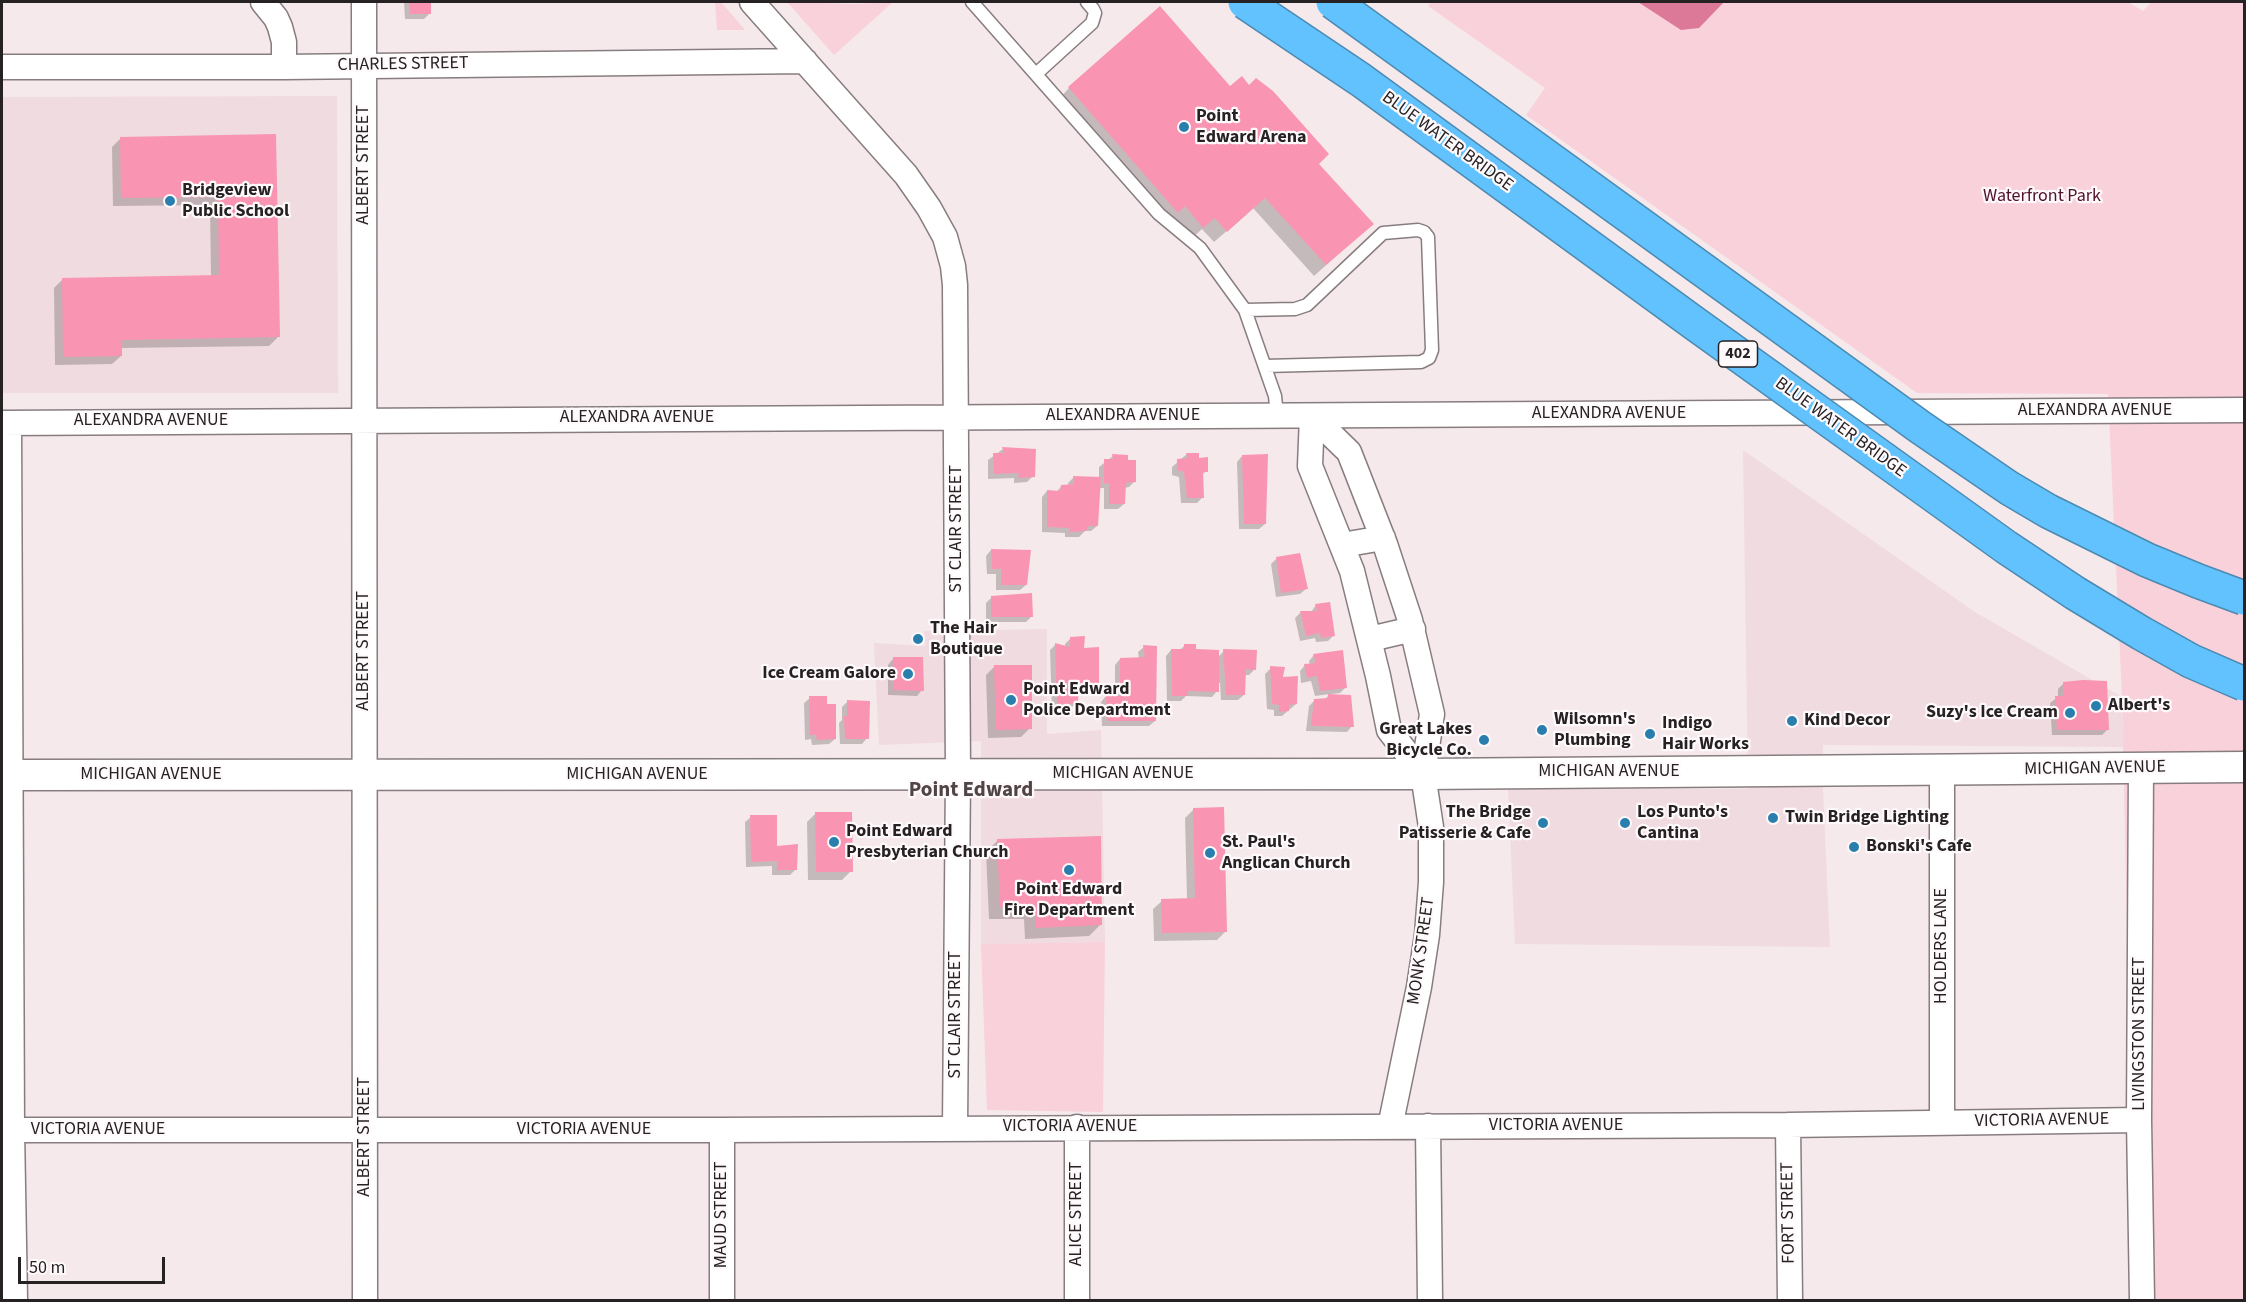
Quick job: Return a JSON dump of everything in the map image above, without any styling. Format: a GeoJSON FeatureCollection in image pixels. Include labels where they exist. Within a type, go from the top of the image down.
{"type":"FeatureCollection","features":[{"type":"Feature","properties":{"kind":"highway","name":"BLUE WATER BRIDGE"},"geometry":{"type":"LineString","coordinates":[[1245,2],[1361,80],[2006,547],[2141,633],[2191,661],[2244,684]]}},
{"type":"Feature","properties":{"kind":"highway","name":"402"},"geometry":{"type":"LineString","coordinates":[[1333,2],[1920,427],[2009,488],[2048,511],[2146,560],[2244,598]]}},
{"type":"Feature","properties":{"kind":"street"},"geometry":{"type":"LineString","coordinates":[[263,2],[280,27],[284,42],[284,67]]}},
{"type":"Feature","properties":{"kind":"street","name":"ALBERT STREET"},"geometry":{"type":"LineString","coordinates":[[364,2],[365,1300]]}},
{"type":"Feature","properties":{"kind":"street","name":"ST CLAIR STREET"},"geometry":{"type":"LineString","coordinates":[[752,2],[906,175],[929,208],[945,237],[953,266],[955,285],[958,774],[955,1128]]}},
{"type":"Feature","properties":{"kind":"street","name":"CHARLES STREET"},"geometry":{"type":"LineString","coordinates":[[2,67],[284,67],[805,61]]}},
{"type":"Feature","properties":{"kind":"street","name":"ALEXANDRA AVENUE"},"geometry":{"type":"LineString","coordinates":[[5,423],[364,419],[2244,410]]}},
{"type":"Feature","properties":{"kind":"street","name":"MONK STREET"},"geometry":{"type":"LineString","coordinates":[[1312,416],[1349,452],[1383,538],[1413,630],[1432,714],[1423,774],[1431,827],[1431,882],[1427,935],[1419,987],[1390,1126]]}},
{"type":"Feature","properties":{"kind":"street","name":"MONK STREET"},"geometry":{"type":"LineString","coordinates":[[1312,416],[1310,466],[1352,571],[1370,639],[1389,730],[1423,774]]}},
{"type":"Feature","properties":{"kind":"street"},"geometry":{"type":"LineString","coordinates":[[5,423],[7,1130],[15,1300]]}},
{"type":"Feature","properties":{"kind":"street"},"geometry":{"type":"LineString","coordinates":[[1342,545],[1383,538]]}},
{"type":"Feature","properties":{"kind":"street"},"geometry":{"type":"LineString","coordinates":[[1370,639],[1413,630]]}},
{"type":"Feature","properties":{"kind":"street","name":"MICHIGAN AVENUE"},"geometry":{"type":"LineString","coordinates":[[6,775],[1423,774],[2244,767]]}},
{"type":"Feature","properties":{"kind":"street","name":"LIVINGSTON STREET"},"geometry":{"type":"LineString","coordinates":[[2141,768],[2139,1120],[2142,1300]]}},
{"type":"Feature","properties":{"kind":"street","name":"HOLDERS LANE"},"geometry":{"type":"LineString","coordinates":[[1942,770],[1942,1123]]}},
{"type":"Feature","properties":{"kind":"street","name":"VICTORIA AVENUE"},"geometry":{"type":"LineString","coordinates":[[7,1130],[722,1130],[1788,1125],[2139,1120]]}},
{"type":"Feature","properties":{"kind":"street","name":"FORT STREET"},"geometry":{"type":"LineString","coordinates":[[1788,1125],[1790,1300]]}},
{"type":"Feature","properties":{"kind":"street"},"geometry":{"type":"LineString","coordinates":[[1428,1126],[1430,1300]]}},
{"type":"Feature","properties":{"kind":"street","name":"ALICE STREET"},"geometry":{"type":"LineString","coordinates":[[1077,1127],[1077,1300]]}},
{"type":"Feature","properties":{"kind":"street","name":"MAUD STREET"},"geometry":{"type":"LineString","coordinates":[[722,1130],[722,1300]]}},
{"type":"Feature","properties":{"kind":"lane"},"geometry":{"type":"LineString","coordinates":[[972,2],[1159,214],[1200,248],[1245,309],[1275,396],[1277,416]]}},
{"type":"Feature","properties":{"kind":"lane"},"geometry":{"type":"LineString","coordinates":[[1036,74],[1092,23],[1095,13],[1087,2]]}},
{"type":"Feature","properties":{"kind":"lane"},"geometry":{"type":"LineString","coordinates":[[1245,309],[1295,309],[1307,305],[1380,235],[1388,231],[1421,231],[1428,237],[1432,350],[1429,358],[1421,362],[1265,366]]}},
{"type":"Feature","properties":{"kind":"shaded area"},"geometry":{"type":"Polygon","coordinates":[[[1638,2],[1724,2],[1699,28],[1681,30],[1638,2]]]}},
{"type":"Feature","properties":{"kind":"shaded area","name":"Bridgeview Public School"},"geometry":{"type":"Polygon","coordinates":[[[337,96],[338,393],[2,393],[2,97],[337,96]]]}},
{"type":"Feature","properties":{"kind":"shaded area"},"geometry":{"type":"Polygon","coordinates":[[[1743,450],[1975,612],[2122,697],[2123,747],[1823,745],[1830,947],[1515,944],[1508,788],[1748,789],[1743,450]]]}},
{"type":"Feature","properties":{"kind":"shaded area"},"geometry":{"type":"Polygon","coordinates":[[[1047,629],[1047,734],[1101,730],[1105,942],[981,944],[981,741],[879,745],[874,643],[925,646],[924,631],[1047,629]]]}},
{"type":"Feature","properties":{"kind":"green space"},"geometry":{"type":"Polygon","coordinates":[[[715,2],[721,2],[745,30],[717,30],[715,2]]]}},
{"type":"Feature","properties":{"kind":"green space"},"geometry":{"type":"Polygon","coordinates":[[[787,2],[853,4],[893,2],[834,55],[787,2]]]}},
{"type":"Feature","properties":{"kind":"green space","name":"Waterfront Park"},"geometry":{"type":"Polygon","coordinates":[[[1431,2],[2128,2],[2143,11],[2151,2],[2244,2],[2244,1300],[2135,1300],[2122,697],[2108,394],[1917,393],[1526,115],[1545,88],[1428,6],[1431,2]]]}},
{"type":"Feature","properties":{"kind":"green space"},"geometry":{"type":"Polygon","coordinates":[[[1105,942],[1103,1112],[987,1110],[981,944],[1105,942]]]}},
{"type":"Feature","properties":{"kind":"building"},"geometry":{"type":"Polygon","coordinates":[[[409,2],[431,2],[431,14],[410,14],[409,2]]]}},
{"type":"Feature","properties":{"kind":"building","name":"Point Edward Arena"},"geometry":{"type":"Polygon","coordinates":[[[1160,6],[1230,86],[1242,76],[1249,85],[1256,78],[1273,91],[1329,154],[1319,164],[1374,224],[1326,265],[1265,198],[1227,232],[1215,218],[1203,228],[1185,206],[1178,213],[1068,87],[1160,6]]]}},
{"type":"Feature","properties":{"kind":"building","name":"Bridgeview Public School"},"geometry":{"type":"Polygon","coordinates":[[[276,134],[280,337],[122,340],[122,356],[63,357],[62,278],[219,275],[218,197],[121,198],[120,137],[276,134]]]}},
{"type":"Feature","properties":{"kind":"building"},"geometry":{"type":"Polygon","coordinates":[[[1002,447],[1036,449],[1035,477],[1018,478],[1019,473],[994,474],[993,453],[1004,453],[1002,447]]]}},
{"type":"Feature","properties":{"kind":"building"},"geometry":{"type":"Polygon","coordinates":[[[1186,453],[1199,453],[1199,458],[1208,457],[1208,472],[1203,472],[1204,498],[1187,498],[1184,472],[1177,470],[1177,459],[1188,458],[1186,453]]]}},
{"type":"Feature","properties":{"kind":"building"},"geometry":{"type":"Polygon","coordinates":[[[1112,454],[1128,455],[1128,460],[1136,460],[1136,482],[1126,483],[1125,504],[1109,504],[1109,483],[1104,484],[1104,459],[1113,459],[1112,454]]]}},
{"type":"Feature","properties":{"kind":"building"},"geometry":{"type":"Polygon","coordinates":[[[1268,454],[1266,524],[1244,524],[1242,455],[1268,454]]]}},
{"type":"Feature","properties":{"kind":"building"},"geometry":{"type":"Polygon","coordinates":[[[1073,476],[1101,477],[1098,526],[1088,526],[1086,531],[1070,532],[1070,528],[1047,527],[1047,490],[1060,491],[1061,485],[1074,484],[1073,476]]]}},
{"type":"Feature","properties":{"kind":"building"},"geometry":{"type":"Polygon","coordinates":[[[991,549],[1031,550],[1027,585],[1001,585],[1001,569],[992,569],[991,549]]]}},
{"type":"Feature","properties":{"kind":"building"},"geometry":{"type":"Polygon","coordinates":[[[1300,553],[1308,589],[1281,593],[1276,557],[1300,553]]]}},
{"type":"Feature","properties":{"kind":"building"},"geometry":{"type":"Polygon","coordinates":[[[1032,593],[1033,617],[991,617],[991,596],[1032,593]]]}},
{"type":"Feature","properties":{"kind":"building"},"geometry":{"type":"Polygon","coordinates":[[[1330,602],[1335,636],[1321,638],[1320,633],[1306,636],[1300,611],[1317,611],[1315,604],[1330,602]]]}},
{"type":"Feature","properties":{"kind":"building"},"geometry":{"type":"Polygon","coordinates":[[[1085,636],[1084,648],[1099,647],[1099,683],[1079,683],[1078,703],[1057,705],[1055,643],[1070,647],[1070,637],[1085,636]]]}},
{"type":"Feature","properties":{"kind":"building"},"geometry":{"type":"Polygon","coordinates":[[[1184,644],[1196,644],[1196,649],[1219,650],[1219,692],[1188,691],[1188,696],[1172,696],[1171,649],[1184,649],[1184,644]]]}},
{"type":"Feature","properties":{"kind":"building"},"geometry":{"type":"Polygon","coordinates":[[[1143,645],[1157,646],[1156,721],[1107,721],[1106,695],[1120,696],[1120,658],[1145,657],[1143,645]]]}},
{"type":"Feature","properties":{"kind":"building"},"geometry":{"type":"Polygon","coordinates":[[[1223,649],[1257,650],[1256,670],[1246,669],[1245,695],[1226,695],[1223,649]]]}},
{"type":"Feature","properties":{"kind":"building"},"geometry":{"type":"Polygon","coordinates":[[[1343,650],[1347,688],[1320,691],[1317,676],[1307,678],[1304,664],[1316,663],[1313,654],[1343,650]]]}},
{"type":"Feature","properties":{"kind":"building","name":"Ice Cream Galore"},"geometry":{"type":"Polygon","coordinates":[[[893,657],[923,657],[924,691],[893,690],[893,657]]]}},
{"type":"Feature","properties":{"kind":"building"},"geometry":{"type":"Polygon","coordinates":[[[994,665],[1032,665],[1032,729],[996,730],[994,665]]]}},
{"type":"Feature","properties":{"kind":"building"},"geometry":{"type":"Polygon","coordinates":[[[1270,666],[1285,667],[1283,677],[1298,676],[1297,704],[1289,705],[1289,711],[1279,712],[1279,705],[1272,704],[1270,666]]]}},
{"type":"Feature","properties":{"kind":"building"},"geometry":{"type":"Polygon","coordinates":[[[2107,681],[2109,730],[2057,730],[2055,696],[2063,696],[2063,682],[2107,681]]]}},
{"type":"Feature","properties":{"kind":"building"},"geometry":{"type":"Polygon","coordinates":[[[1328,694],[1351,695],[1354,727],[1311,726],[1314,699],[1328,698],[1328,694]]]}},
{"type":"Feature","properties":{"kind":"building"},"geometry":{"type":"Polygon","coordinates":[[[809,696],[827,696],[827,704],[836,704],[836,739],[817,740],[816,735],[810,735],[809,696]]]}},
{"type":"Feature","properties":{"kind":"building"},"geometry":{"type":"Polygon","coordinates":[[[847,700],[870,701],[869,739],[845,739],[844,716],[847,716],[847,700]]]}},
{"type":"Feature","properties":{"kind":"building","name":"St. Paul's Anglican Church"},"geometry":{"type":"Polygon","coordinates":[[[1224,807],[1227,932],[1162,933],[1161,899],[1195,898],[1193,808],[1224,807]]]}},
{"type":"Feature","properties":{"kind":"building","name":"Point Edward Presbyterian Church"},"geometry":{"type":"Polygon","coordinates":[[[815,812],[852,812],[853,872],[816,872],[815,812]]]}},
{"type":"Feature","properties":{"kind":"building"},"geometry":{"type":"Polygon","coordinates":[[[750,815],[777,815],[777,846],[798,844],[797,870],[777,870],[777,861],[751,862],[750,815]]]}},
{"type":"Feature","properties":{"kind":"building"},"geometry":{"type":"Polygon","coordinates":[[[1101,836],[1102,925],[1036,928],[1036,908],[1000,907],[997,839],[1101,836]]]}},
{"type":"Feature","properties":{"kind":"place","name":"Point Edward Arena"},"geometry":{"type":"Point","coordinates":[1184,127]}},
{"type":"Feature","properties":{"kind":"place","name":"Bridgeview Public School"},"geometry":{"type":"Point","coordinates":[170,201]}},
{"type":"Feature","properties":{"kind":"place","name":"The Hair Boutique"},"geometry":{"type":"Point","coordinates":[918,639]}},
{"type":"Feature","properties":{"kind":"place","name":"Ice Cream Galore"},"geometry":{"type":"Point","coordinates":[908,674]}},
{"type":"Feature","properties":{"kind":"place","name":"Point Edward Police Department"},"geometry":{"type":"Point","coordinates":[1011,700]}},
{"type":"Feature","properties":{"kind":"place","name":"Albert's"},"geometry":{"type":"Point","coordinates":[2096,706]}},
{"type":"Feature","properties":{"kind":"place","name":"Suzy's Ice Cream"},"geometry":{"type":"Point","coordinates":[2070,713]}},
{"type":"Feature","properties":{"kind":"place","name":"Kind Decor"},"geometry":{"type":"Point","coordinates":[1792,721]}},
{"type":"Feature","properties":{"kind":"place","name":"Wilsomn's Plumbing"},"geometry":{"type":"Point","coordinates":[1542,730]}},
{"type":"Feature","properties":{"kind":"place","name":"Indigo Hair Works"},"geometry":{"type":"Point","coordinates":[1650,734]}},
{"type":"Feature","properties":{"kind":"place","name":"Great Lakes Bicycle Co."},"geometry":{"type":"Point","coordinates":[1484,740]}},
{"type":"Feature","properties":{"kind":"place","name":"Twin Bridge Lighting"},"geometry":{"type":"Point","coordinates":[1773,818]}},
{"type":"Feature","properties":{"kind":"place","name":"The Bridge Patisserie & Cafe"},"geometry":{"type":"Point","coordinates":[1543,823]}},
{"type":"Feature","properties":{"kind":"place","name":"Los Punto's Cantina"},"geometry":{"type":"Point","coordinates":[1625,823]}},
{"type":"Feature","properties":{"kind":"place","name":"Point Edward Presbyterian Church"},"geometry":{"type":"Point","coordinates":[834,842]}},
{"type":"Feature","properties":{"kind":"place","name":"Bonski's Cafe"},"geometry":{"type":"Point","coordinates":[1854,847]}},
{"type":"Feature","properties":{"kind":"place","name":"St. Paul's Anglican Church"},"geometry":{"type":"Point","coordinates":[1210,853]}},
{"type":"Feature","properties":{"kind":"place","name":"Point Edward Fire Department"},"geometry":{"type":"Point","coordinates":[1069,870]}},
{"type":"Feature","properties":{"kind":"district","name":"Point Edward"},"geometry":{"type":"Point","coordinates":[971,791]}}]}
